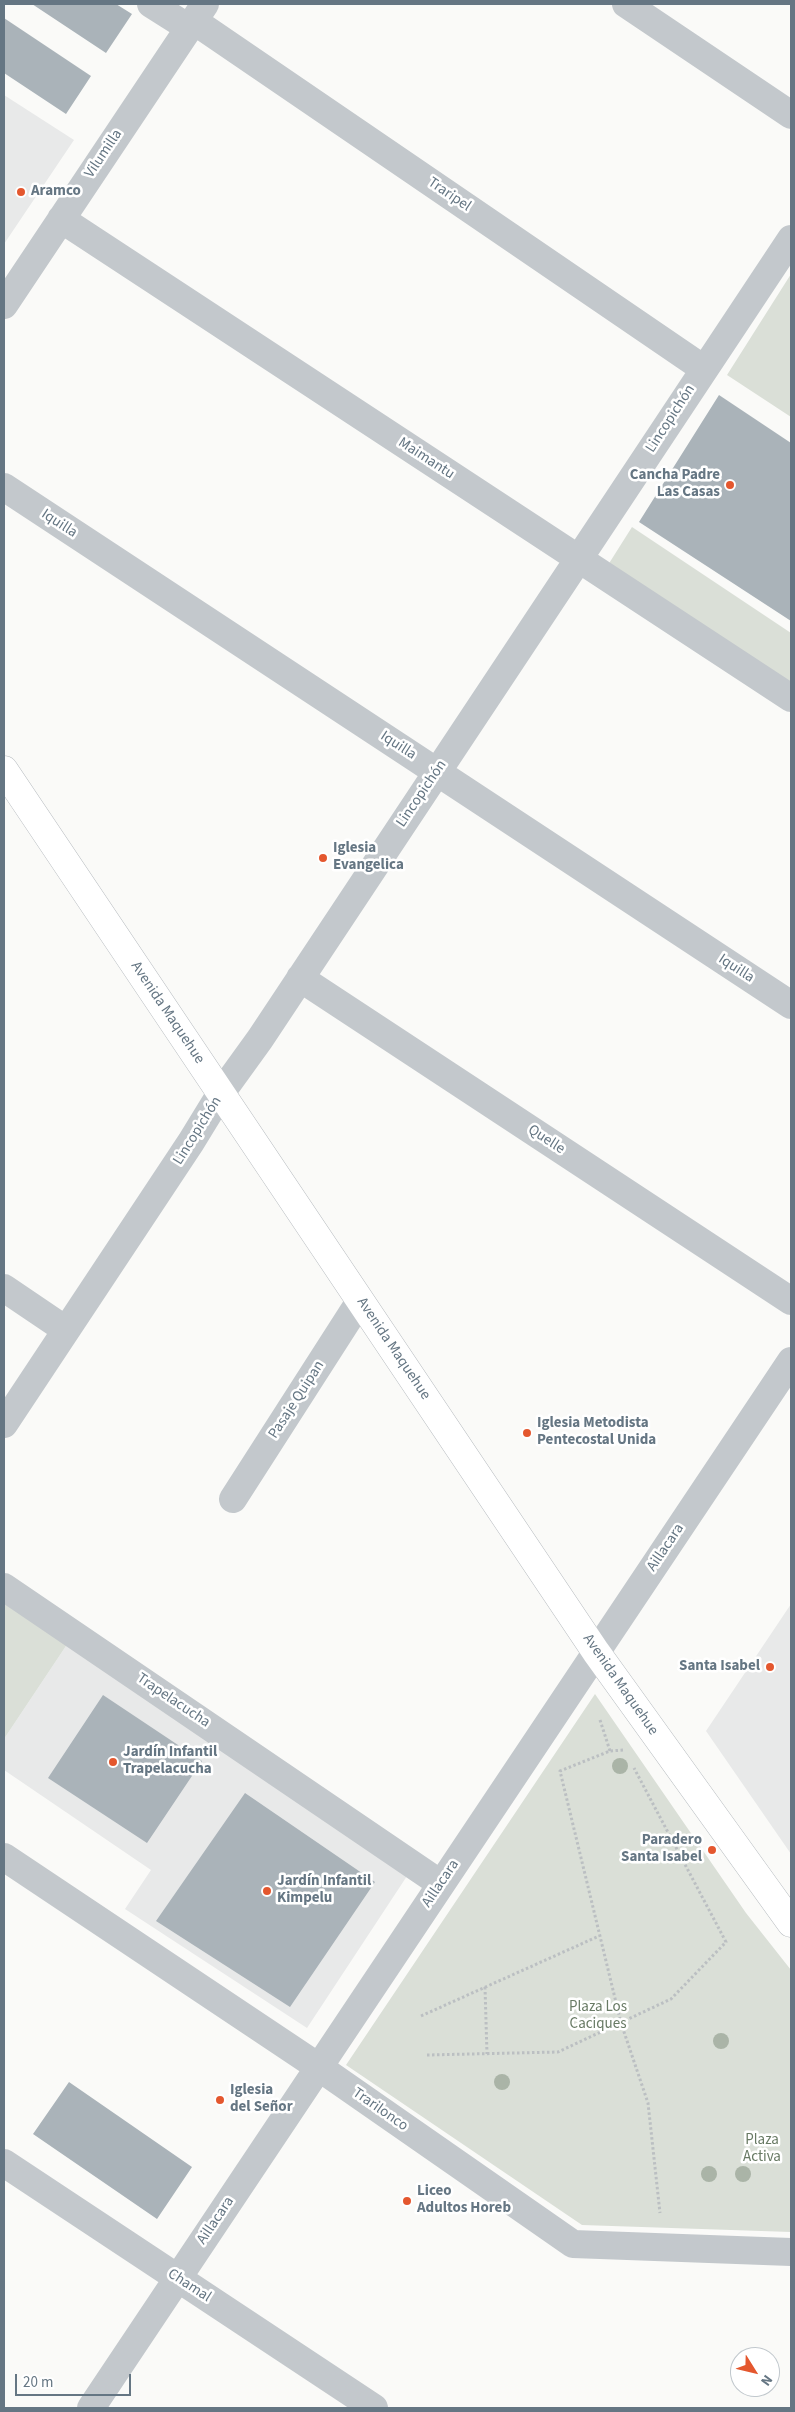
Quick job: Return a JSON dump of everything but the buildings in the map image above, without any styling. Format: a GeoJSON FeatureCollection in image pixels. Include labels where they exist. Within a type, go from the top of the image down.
{"type":"FeatureCollection","features":[{"type":"Feature","properties":{"kind":"main road","name":"Avenida Maquehue"},"geometry":{"type":"LineString","coordinates":[[4,770],[596,1652],[791,1923]]}},
{"type":"Feature","properties":{"kind":"street","name":"Traripel"},"geometry":{"type":"LineString","coordinates":[[152,4],[196,18],[704,369]]}},
{"type":"Feature","properties":{"kind":"street"},"geometry":{"type":"LineString","coordinates":[[626,4],[791,114]]}},
{"type":"Feature","properties":{"kind":"street","name":"Vilumilla"},"geometry":{"type":"LineString","coordinates":[[4,305],[196,18]]}},
{"type":"Feature","properties":{"kind":"street","name":"Maimantu"},"geometry":{"type":"LineString","coordinates":[[61,219],[791,698]]}},
{"type":"Feature","properties":{"kind":"street","name":"Lincopichón"},"geometry":{"type":"LineString","coordinates":[[4,1424],[191,1142],[221,1093],[300,978],[791,239]]}},
{"type":"Feature","properties":{"kind":"street","name":"Iquilla"},"geometry":{"type":"LineString","coordinates":[[4,487],[791,1005]]}},
{"type":"Feature","properties":{"kind":"street","name":"Quelle"},"geometry":{"type":"LineString","coordinates":[[300,978],[791,1301]]}},
{"type":"Feature","properties":{"kind":"street"},"geometry":{"type":"LineString","coordinates":[[4,1288],[66,1330]]}},
{"type":"Feature","properties":{"kind":"street","name":"Pasaje Quipan"},"geometry":{"type":"LineString","coordinates":[[233,1499],[360,1301]]}},
{"type":"Feature","properties":{"kind":"street","name":"Aillacara"},"geometry":{"type":"LineString","coordinates":[[91,2408],[791,1361]]}},
{"type":"Feature","properties":{"kind":"street","name":"Trapelacucha"},"geometry":{"type":"LineString","coordinates":[[4,1587],[441,1884]]}},
{"type":"Feature","properties":{"kind":"street","name":"Trarilonco"},"geometry":{"type":"LineString","coordinates":[[4,1856],[320,2068],[573,2244],[791,2252]]}},
{"type":"Feature","properties":{"kind":"street","name":"Chamal"},"geometry":{"type":"LineString","coordinates":[[4,2163],[374,2408]]}},
{"type":"Feature","properties":{"kind":"path"},"geometry":{"type":"LineString","coordinates":[[625,1750],[610,1751],[560,1771],[621,2023],[648,2103],[663,2248]]}},
{"type":"Feature","properties":{"kind":"path"},"geometry":{"type":"LineString","coordinates":[[427,2055],[558,2052],[671,1999],[726,1942],[629,1759]]}},
{"type":"Feature","properties":{"kind":"path"},"geometry":{"type":"LineString","coordinates":[[421,2016],[599,1936]]}},
{"type":"Feature","properties":{"kind":"path"},"geometry":{"type":"LineString","coordinates":[[486,1987],[488,2054]]}},
{"type":"Feature","properties":{"kind":"shaded area","name":"Aramco"},"geometry":{"type":"Polygon","coordinates":[[[4,95],[74,140],[4,244],[4,95]]]}},
{"type":"Feature","properties":{"kind":"shaded area","name":"Santa Isabel"},"geometry":{"type":"Polygon","coordinates":[[[791,1604],[791,1854],[706,1731],[791,1604]]]}},
{"type":"Feature","properties":{"kind":"shaded area"},"geometry":{"type":"Polygon","coordinates":[[[68,1643],[409,1873],[307,2028],[125,1909],[151,1870],[4,1770],[4,1739],[68,1643]]]}},
{"type":"Feature","properties":{"kind":"green space"},"geometry":{"type":"Polygon","coordinates":[[[791,274],[791,417],[727,375],[791,274]]]}},
{"type":"Feature","properties":{"kind":"green space"},"geometry":{"type":"Polygon","coordinates":[[[632,527],[791,633],[791,686],[608,565],[632,527]]]}},
{"type":"Feature","properties":{"kind":"green space"},"geometry":{"type":"Polygon","coordinates":[[[4,1600],[68,1643],[4,1739],[4,1600]]]}},
{"type":"Feature","properties":{"kind":"green space","name":"Plaza Los Caciques"},"geometry":{"type":"Polygon","coordinates":[[[595,1694],[746,1913],[791,1970],[791,2232],[582,2225],[346,2065],[595,1694]]]}},
{"type":"Feature","properties":{"kind":"place","name":"Aramco"},"geometry":{"type":"Point","coordinates":[21,192]}},
{"type":"Feature","properties":{"kind":"place","name":"Cancha Padre Las Casas"},"geometry":{"type":"Point","coordinates":[730,485]}},
{"type":"Feature","properties":{"kind":"place","name":"Iglesia Evangelica"},"geometry":{"type":"Point","coordinates":[323,858]}},
{"type":"Feature","properties":{"kind":"place","name":"Iglesia Metodista Pentecostal Unida"},"geometry":{"type":"Point","coordinates":[527,1433]}},
{"type":"Feature","properties":{"kind":"place","name":"Santa Isabel"},"geometry":{"type":"Point","coordinates":[770,1667]}},
{"type":"Feature","properties":{"kind":"place","name":"Jardín Infantil Trapelacucha"},"geometry":{"type":"Point","coordinates":[113,1762]}},
{"type":"Feature","properties":{"kind":"place","name":"Paradero Santa Isabel"},"geometry":{"type":"Point","coordinates":[712,1850]}},
{"type":"Feature","properties":{"kind":"place","name":"Jardín Infantil Kimpelu"},"geometry":{"type":"Point","coordinates":[267,1891]}},
{"type":"Feature","properties":{"kind":"place","name":"Iglesia del Señor"},"geometry":{"type":"Point","coordinates":[220,2100]}},
{"type":"Feature","properties":{"kind":"place","name":"Liceo Adultos Horeb"},"geometry":{"type":"Point","coordinates":[407,2201]}},
{"type":"Feature","properties":{"kind":"park label","name":"Plaza Activa"},"geometry":{"type":"Point","coordinates":[762,2150]}}]}
